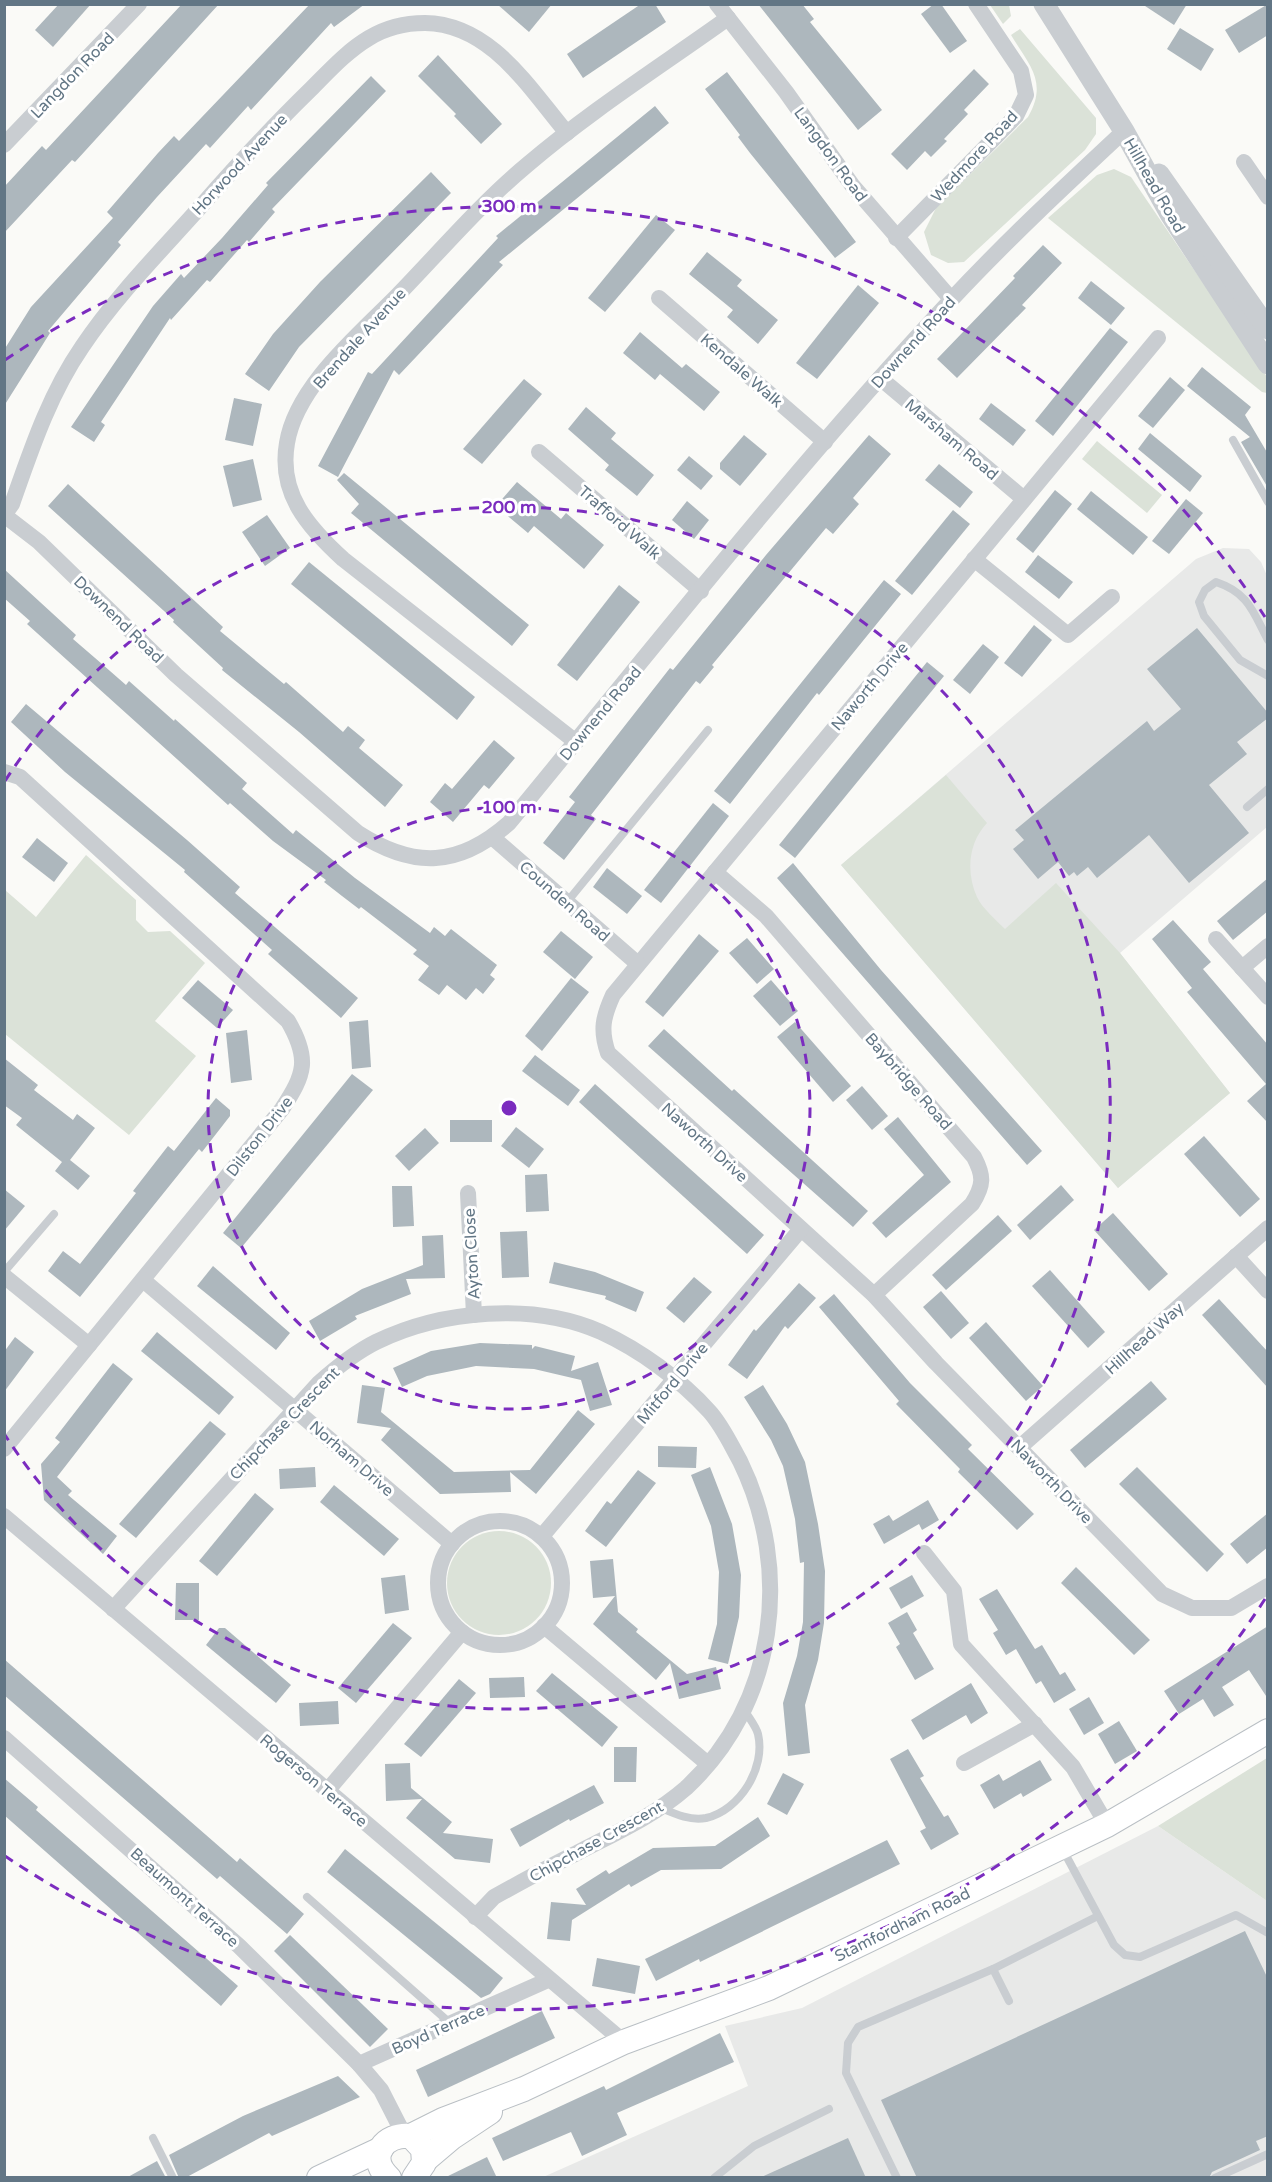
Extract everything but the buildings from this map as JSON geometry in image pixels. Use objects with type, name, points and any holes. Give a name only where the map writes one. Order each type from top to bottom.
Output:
[{"type":"main road","name":"Stamfordham Road","points":[[319,2178],[397,2139],[524,2088],[624,2042],[769,1988],[1107,1825],[1268,1731]]},
{"type":"main road","name":"Stamfordham Road","points":[[421,2171],[451,2138],[524,2088]]},
{"type":"main road","points":[[388,2177],[379,2164],[397,2139],[423,2149],[421,2171]]},
{"type":"street","name":"Langdon Road","points":[[4,145],[139,4]]},
{"type":"street","name":"Langdon Road","points":[[717,4],[786,92],[852,186],[951,299]]},
{"type":"street","name":"Wedmore Road","points":[[896,238],[1016,116],[1026,95],[1021,71],[976,4]]},
{"type":"street","name":"Hillhead Road","points":[[1044,4],[1124,131],[1170,214],[1268,364]]},
{"type":"street","name":"Brendale Avenue","points":[[576,742],[343,559],[317,536],[300,514],[291,493],[285,468],[286,444],[298,408],[349,343],[525,166],[567,133],[728,18]]},
{"type":"street","name":"Horwood Avenue","points":[[4,515],[12,504],[53,396],[81,348],[112,306],[259,140],[344,57],[369,38],[397,24],[427,23],[454,28],[477,38],[498,51],[567,133]]},
{"type":"street","name":"Downend Road","points":[[4,515],[39,542],[176,675],[358,833],[393,852],[424,857],[454,857],[492,837],[509,823],[880,378],[951,299],[1034,215],[1124,131]]},
{"type":"street","points":[[1124,131],[1177,196],[1268,329]]},
{"type":"street","points":[[1244,162],[1268,197]]},
{"type":"street","name":"Kendale Walk","points":[[659,298],[825,442]]},
{"type":"street","name":"Naworth Drive","points":[[1158,338],[613,995],[603,1017],[602,1035],[608,1053],[874,1295],[936,1363],[1162,1594],[1192,1608],[1231,1608],[1268,1586]]},
{"type":"street","name":"Marsham Road","points":[[880,378],[1024,499]]},
{"type":"street","name":"Trafford Walk","points":[[539,452],[701,591]]},
{"type":"street","points":[[974,559],[1068,635],[1112,597]]},
{"type":"street","name":"Dilston Drive","points":[[4,772],[20,777],[288,1021],[300,1042],[304,1061],[299,1084],[288,1101],[4,1449]]},
{"type":"street","name":"Counden Road","points":[[492,837],[638,964]]},
{"type":"street","name":"Baybridge Road","points":[[715,872],[766,916],[974,1157],[983,1173],[982,1189],[972,1204],[874,1295]]},
{"type":"street","points":[[1216,939],[1268,998]]},
{"type":"street","points":[[1242,968],[1268,946]]},
{"type":"street","name":"Ayton Close","points":[[468,1193],[474,1315]]},
{"type":"street","name":"Hillhead Way","points":[[1020,1447],[1268,1228]]},
{"type":"street","name":"Mitford Drive","points":[[542,1536],[801,1229]]},
{"type":"street","points":[[1236,1256],[1268,1291]]},
{"type":"street","points":[[4,1274],[89,1346]]},
{"type":"street","name":"Norham Drive","points":[[143,1280],[452,1544]]},
{"type":"street","name":"Chipchase Crescent","points":[[113,1609],[294,1408],[344,1360],[376,1342],[404,1331],[474,1315],[507,1314],[555,1319],[600,1332],[636,1352],[675,1379],[711,1412],[733,1447],[762,1514],[772,1593],[768,1633],[744,1709],[708,1764],[687,1787],[661,1808],[494,1897],[475,1917]]},
{"type":"street","name":"Rogerson Terrace","points":[[4,1516],[624,2042]]},
{"type":"street","points":[[494,1520],[519,1523],[542,1536],[556,1555],[563,1580],[558,1605],[544,1626],[521,1640],[495,1645],[478,1641],[462,1632],[446,1613],[439,1590],[440,1565],[452,1544],[471,1528],[494,1520]]},
{"type":"street","points":[[924,1553],[954,1591],[961,1644],[1073,1767],[1107,1825]]},
{"type":"street","points":[[544,1626],[708,1764]]},
{"type":"street","points":[[327,1791],[462,1632]]},
{"type":"street","points":[[964,1763],[1035,1724]]},
{"type":"street","name":"Beaumont Terrace","points":[[4,1738],[239,1946],[359,2064]]},
{"type":"street","name":"Boyd Terrace","points":[[359,2064],[549,1980]]},
{"type":"street","points":[[359,2064],[381,2090],[397,2139]]},
{"type":"lane","points":[[1233,440],[1268,502]]},
{"type":"lane","points":[[1268,640],[1248,601],[1233,588],[1216,582],[1205,590],[1199,602],[1204,616],[1240,660],[1268,676]]},
{"type":"lane","points":[[567,902],[708,730]]},
{"type":"lane","points":[[1247,807],[1268,789]]},
{"type":"lane","points":[[4,1274],[54,1214]]},
{"type":"lane","points":[[661,1808],[685,1818],[706,1818],[725,1809],[743,1792],[755,1775],[759,1758],[758,1733],[744,1709]]},
{"type":"lane","points":[[1061,1847],[1114,1945],[1125,1955],[1140,1957],[1236,1915],[1268,1933]]},
{"type":"lane","points":[[307,1897],[450,2024]]},
{"type":"lane","points":[[897,2178],[846,2073],[848,2043],[858,2027],[993,1969],[1098,1916]]},
{"type":"lane","points":[[993,1969],[1009,2001]]},
{"type":"lane","points":[[714,2178],[754,2146],[829,2109]]},
{"type":"lane","points":[[153,2138],[173,2178]]},
{"type":"lane","points":[[1215,2178],[1268,2154]]},
{"type":"shaded area","points":[[990,5],[1009,5],[1011,16],[1003,24]]},
{"type":"shaded area","points":[[1020,29],[1096,118],[1096,134],[1085,150],[964,262],[948,263],[931,255],[924,232],[936,208],[1028,117],[1034,105],[1036,84],[1034,74],[1011,35]]},
{"type":"shaded area","points":[[1114,169],[1131,177],[1267,377],[1267,393],[1262,392],[1048,218],[1097,175]]},
{"type":"shaded area","points":[[1097,441],[1162,495],[1147,513],[1082,459]]},
{"type":"shaded area","points":[[1223,548],[1249,549],[1261,562],[1268,578],[1267,827],[1120,953],[1230,1093],[1118,1188],[841,865],[1196,559]]},
{"type":"shaded area","points":[[946,775],[987,823],[976,840],[970,868],[973,888],[986,910],[1005,929],[1056,883],[1120,953],[1230,1093],[1118,1188],[841,865]]},
{"type":"shaded area","points":[[86,855],[136,900],[136,920],[148,932],[170,931],[205,963],[155,1021],[196,1056],[129,1135],[5,1034],[5,890],[36,917]]},
{"type":"shaded area","points":[[499,1531],[519,1535],[536,1546],[547,1563],[551,1583],[547,1603],[536,1620],[519,1631],[499,1635],[479,1631],[462,1620],[451,1603],[447,1583],[451,1563],[462,1546],[479,1535]]},
{"type":"shaded area","points":[[1267,1758],[1267,1901],[1158,1826]]},
{"type":"shaded area","points":[[1158,1826],[1267,1901],[1267,2177],[541,2178],[748,2086],[725,2026],[802,2008]]}]
